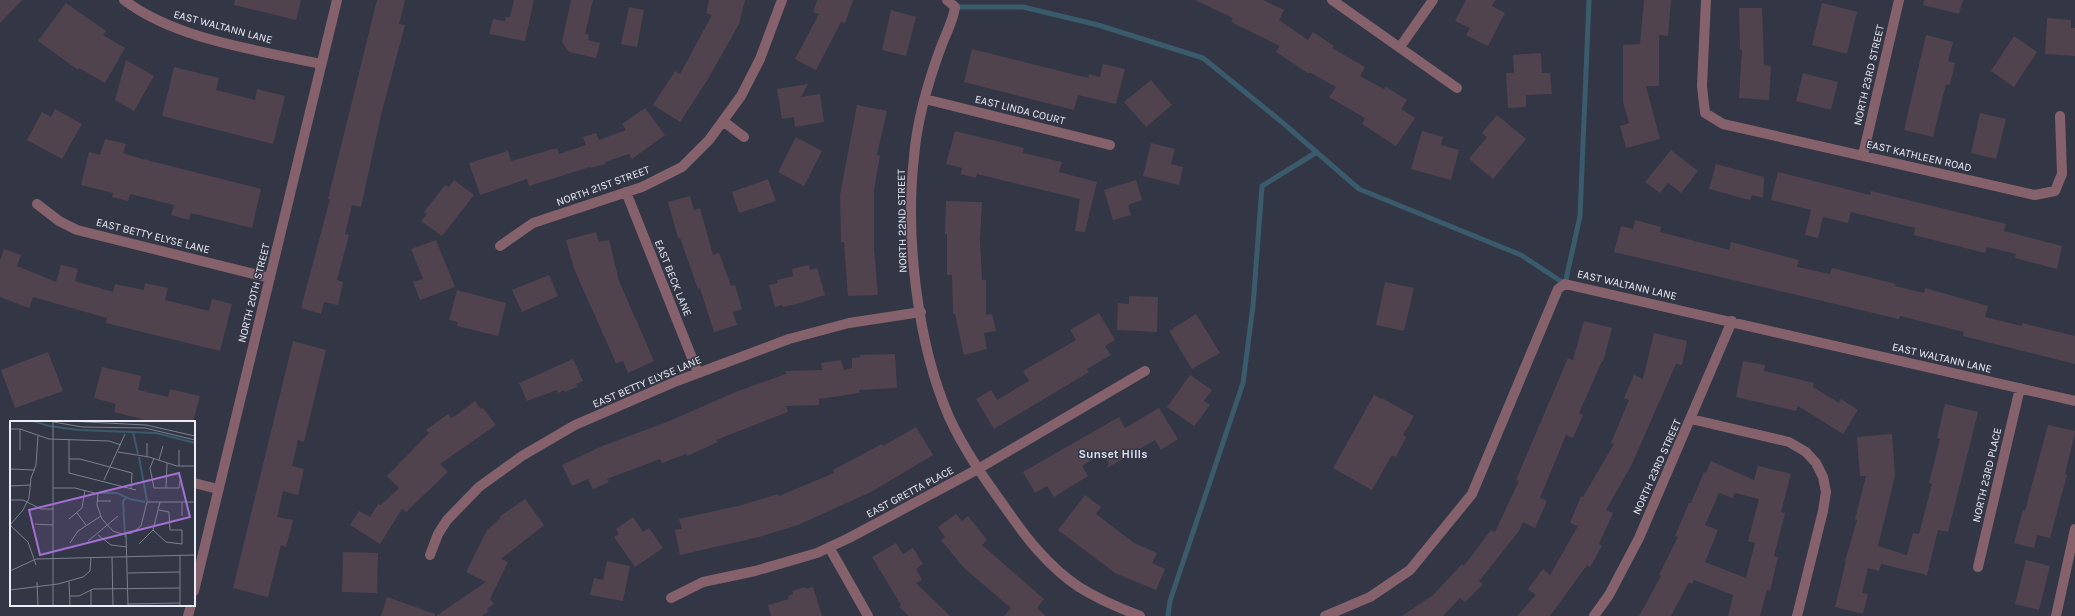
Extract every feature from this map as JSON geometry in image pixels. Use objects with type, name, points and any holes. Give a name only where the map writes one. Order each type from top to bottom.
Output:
[{"type":"street","name":"EAST WALTANN LANE","points":[[124,0],[161,22],[186,32],[321,64]]},
{"type":"street","name":"NORTH 20TH STREET","points":[[195,587],[337,0]]},
{"type":"street","name":"NORTH 21ST STREET","points":[[500,246],[533,223],[658,180],[682,167],[709,140],[741,96],[760,59],[782,0]]},
{"type":"street","name":"NORTH 22ND STREET","points":[[946,0],[955,7],[954,18],[941,46],[925,99],[914,157],[912,209],[914,270],[928,355],[949,417],[978,469],[1030,543],[1052,564],[1079,586],[1140,616]]},
{"type":"street","points":[[1332,0],[1457,88]]},
{"type":"street","points":[[1400,47],[1433,0]]},
{"type":"street","name":"EAST KATHLEEN ROAD","points":[[1706,0],[1702,86],[1705,113],[1723,124],[2035,195],[2055,191],[2062,174],[2060,116]]},
{"type":"street","name":"NORTH 23RD STREET","points":[[1863,155],[1899,0]]},
{"type":"street","name":"EAST LINDA COURT","points":[[925,99],[1110,145]]},
{"type":"street","points":[[723,121],[744,137]]},
{"type":"street","name":"EAST BECK LANE","points":[[626,192],[698,373]]},
{"type":"street","name":"EAST BETTY ELYSE LANE","points":[[37,204],[59,221],[77,230],[270,278]]},
{"type":"street","name":"EAST WALTANN LANE","points":[[1325,616],[1370,597],[1410,570],[1472,494],[1558,289],[1565,284],[1732,321],[2075,401]]},
{"type":"street","name":"EAST BETTY ELYSE LANE","points":[[430,555],[438,534],[447,520],[479,487],[522,456],[575,425],[698,373],[789,338],[850,323],[921,312]]},
{"type":"street","name":"NORTH 23RD STREET","points":[[1594,616],[1609,594],[1640,538],[1732,321]]},
{"type":"street","name":"EAST GRETTA PLACE","points":[[671,598],[703,582],[755,571],[817,553],[910,507],[1145,371]]},
{"type":"street","name":"NORTH 23RD PLACE","points":[[1978,567],[2020,388]]},
{"type":"street","points":[[1691,419],[1789,442],[1806,452],[1816,463],[1824,477],[1826,492],[1823,511],[1797,616]]},
{"type":"street","points":[[195,483],[218,489]]},
{"type":"street","points":[[2056,616],[2075,529]]},
{"type":"street","points":[[829,547],[868,616]]},
{"type":"street","points":[[188,616],[191,606]]},
{"type":"building","points":[[0,0],[22,0],[0,23]]},
{"type":"building","points":[[235,0],[301,0],[296,20],[234,5]]},
{"type":"building","points":[[377,0],[405,0],[399,24],[405,25],[381,115],[361,207],[352,205],[345,234],[349,235],[337,280],[343,282],[338,305],[324,302],[321,314],[301,308],[330,199],[328,199]]},
{"type":"building","points":[[514,0],[534,0],[525,41],[489,34],[493,19],[505,21],[506,17],[510,17]]},
{"type":"building","points":[[571,0],[593,0],[585,34],[589,35],[588,40],[600,43],[596,58],[569,52],[562,42]]},
{"type":"building","points":[[709,0],[745,0],[739,24],[708,79],[680,122],[653,105],[675,71],[680,74],[712,15],[706,13]]},
{"type":"building","points":[[817,0],[853,0],[845,23],[841,22],[816,70],[795,59],[819,14],[813,12]]},
{"type":"building","points":[[1195,0],[1263,0],[1284,10],[1279,20],[1308,40],[1313,32],[1334,46],[1332,48],[1365,67],[1360,76],[1384,89],[1386,87],[1407,100],[1401,109],[1415,118],[1396,146],[1362,124],[1365,118],[1329,97],[1336,87],[1309,72],[1309,74],[1276,52],[1280,46],[1231,22],[1233,18]]},
{"type":"building","points":[[1466,0],[1495,0],[1492,6],[1505,13],[1488,46],[1466,35],[1470,28],[1455,21]]},
{"type":"building","points":[[1644,0],[1671,0],[1668,36],[1659,35],[1659,86],[1646,86],[1660,139],[1626,148],[1620,126],[1629,123],[1623,102],[1623,45],[1640,44]]},
{"type":"building","points":[[1924,0],[1963,0],[1959,14],[1923,5]]},
{"type":"building","points":[[66,3],[106,31],[103,35],[125,48],[105,83],[79,68],[78,70],[38,41]]},
{"type":"building","points":[[1822,3],[1857,12],[1847,54],[1812,45]]},
{"type":"building","points":[[629,7],[644,10],[637,47],[621,44]]},
{"type":"building","points":[[1739,8],[1762,8],[1764,65],[1771,66],[1769,100],[1739,98],[1742,50],[1740,50]]},
{"type":"building","points":[[891,10],[916,17],[906,56],[882,50]]},
{"type":"building","points":[[2047,18],[2071,20],[2071,28],[2075,28],[2075,56],[2045,54]]},
{"type":"building","points":[[1926,35],[1953,42],[1948,61],[1955,63],[1950,85],[1946,84],[1933,137],[1904,130]]},
{"type":"building","points":[[2014,36],[2037,52],[2014,87],[1991,71]]},
{"type":"building","points":[[972,49],[1088,78],[1089,74],[1100,77],[1103,64],[1125,69],[1116,104],[1078,95],[1074,110],[964,82]]},
{"type":"building","points":[[1541,53],[1542,73],[1550,73],[1552,94],[1526,95],[1526,107],[1508,108],[1506,73],[1514,73],[1513,55]]},
{"type":"building","points":[[126,60],[154,76],[134,111],[115,100]]},
{"type":"building","points":[[174,67],[219,78],[216,90],[255,100],[257,89],[285,96],[273,144],[162,116]]},
{"type":"building","points":[[1803,73],[1838,82],[1831,110],[1796,101]]},
{"type":"building","points":[[1151,80],[1172,105],[1146,127],[1124,102]]},
{"type":"building","points":[[808,84],[801,97],[820,94],[824,122],[795,127],[794,117],[782,119],[777,89]]},
{"type":"building","points":[[857,105],[887,111],[877,155],[880,156],[874,190],[874,249],[878,295],[848,296],[844,242],[841,242],[840,195]]},
{"type":"building","points":[[645,108],[665,135],[632,159],[629,154],[605,162],[606,164],[590,167],[529,186],[527,179],[480,195],[469,163],[508,151],[511,161],[557,148],[559,154],[586,145],[583,137],[596,133],[599,140],[626,130],[622,124]]},
{"type":"building","points":[[55,109],[82,124],[62,159],[27,140],[42,112],[51,117]]},
{"type":"building","points":[[1980,113],[2006,119],[1996,159],[1971,153]]},
{"type":"building","points":[[1497,115],[1526,139],[1493,179],[1469,159],[1487,137],[1482,133]]},
{"type":"building","points":[[955,131],[1024,148],[1023,153],[1062,162],[1059,172],[1097,182],[1085,232],[1075,231],[1080,199],[977,174],[976,178],[961,174],[962,168],[946,164]]},
{"type":"building","points":[[1422,131],[1443,137],[1441,145],[1459,150],[1451,180],[1411,169]]},
{"type":"building","points":[[796,137],[822,151],[804,186],[778,172]]},
{"type":"building","points":[[105,139],[126,144],[123,153],[261,189],[252,228],[191,213],[189,220],[171,215],[174,205],[130,194],[128,201],[112,197],[113,193],[81,185],[89,152],[100,155]]},
{"type":"building","points":[[1151,143],[1175,149],[1171,164],[1183,167],[1179,185],[1143,176]]},
{"type":"building","points":[[1671,150],[1698,171],[1681,193],[1668,183],[1660,193],[1645,182]]},
{"type":"building","points":[[1716,164],[1764,177],[1763,198],[1752,195],[1750,200],[1709,189]]},
{"type":"building","points":[[1778,172],[1870,195],[1871,191],[2006,224],[2004,231],[2062,246],[2057,269],[2015,258],[2016,254],[1987,247],[1985,253],[1914,235],[1915,228],[1851,212],[1848,223],[1823,217],[1818,238],[1805,235],[1811,210],[1771,200]]},
{"type":"building","points":[[768,179],[776,201],[739,213],[732,192]]},
{"type":"building","points":[[454,180],[474,195],[442,236],[421,221],[427,214],[424,212],[445,185],[449,187]]},
{"type":"building","points":[[1136,180],[1142,200],[1128,205],[1131,215],[1113,220],[1104,190]]},
{"type":"building","points":[[690,196],[694,210],[700,208],[713,255],[719,253],[731,286],[735,285],[742,309],[733,312],[737,325],[714,332],[700,288],[698,289],[680,238],[678,238],[668,202]]},
{"type":"building","points":[[946,201],[982,202],[980,240],[982,280],[986,280],[986,315],[992,314],[996,331],[984,333],[987,349],[964,355],[955,314],[953,314],[952,275],[947,275],[947,234],[945,234]]},
{"type":"building","points":[[1635,220],[1661,227],[1660,232],[1729,250],[1731,242],[1799,260],[1797,267],[1830,274],[1832,268],[1896,284],[1895,286],[1924,293],[1925,288],[1988,306],[1985,317],[2022,326],[2022,323],[2075,336],[2075,364],[1963,336],[1964,332],[1900,316],[1899,319],[1614,252],[1621,226],[1633,229]]},
{"type":"building","points":[[596,232],[599,242],[609,240],[619,281],[654,361],[628,373],[623,361],[616,363],[574,269],[566,240]]},
{"type":"building","points":[[436,240],[455,287],[420,300],[413,282],[423,279],[411,249]]},
{"type":"building","points":[[4,249],[21,255],[17,266],[56,282],[61,265],[78,269],[75,281],[113,292],[115,284],[144,290],[145,283],[168,288],[165,300],[209,311],[212,299],[232,304],[220,351],[106,323],[107,318],[33,297],[29,308],[0,297],[0,260]]},
{"type":"building","points":[[809,265],[810,270],[817,268],[825,295],[800,303],[783,307],[782,305],[775,307],[769,285],[778,283],[777,280],[793,276],[792,269]]},
{"type":"building","points":[[549,275],[558,296],[522,312],[512,290]]},
{"type":"building","points":[[1385,282],[1414,288],[1404,331],[1376,325]]},
{"type":"building","points":[[457,290],[506,303],[498,336],[457,326],[458,322],[449,320]]},
{"type":"building","points":[[1129,296],[1158,297],[1157,332],[1117,330],[1118,303],[1129,304]]},
{"type":"building","points":[[1099,313],[1115,340],[1105,346],[1111,355],[1087,369],[1089,372],[994,429],[976,399],[991,390],[997,400],[1029,381],[1023,371],[1076,340],[1070,330]]},
{"type":"building","points":[[1196,314],[1220,353],[1192,369],[1169,331]]},
{"type":"building","points":[[1584,321],[1612,328],[1603,362],[1602,361],[1579,413],[1583,415],[1573,438],[1566,435],[1540,498],[1547,501],[1535,528],[1523,522],[1519,531],[1479,581],[1483,584],[1465,602],[1460,598],[1443,616],[1402,616],[1433,595],[1462,564],[1464,566],[1491,530],[1495,532],[1519,481],[1516,480],[1568,358],[1573,360]]},
{"type":"building","points":[[1654,333],[1687,341],[1682,365],[1676,364],[1631,466],[1606,510],[1613,513],[1599,544],[1602,546],[1590,567],[1587,565],[1550,616],[1517,616],[1536,595],[1528,589],[1543,569],[1550,575],[1578,526],[1570,523],[1581,496],[1583,497],[1614,444],[1611,443],[1629,400],[1624,398],[1634,375],[1643,379]]},
{"type":"building","points":[[293,341],[326,350],[304,442],[298,440],[292,466],[304,469],[298,495],[283,491],[277,517],[293,520],[286,547],[281,545],[268,597],[233,588]]},
{"type":"building","points":[[48,352],[63,391],[15,408],[1,370]]},
{"type":"building","points":[[895,354],[897,388],[859,390],[860,393],[819,399],[819,405],[786,406],[788,412],[716,440],[718,442],[687,456],[686,454],[662,463],[660,459],[607,479],[609,482],[593,489],[588,479],[572,486],[562,465],[602,446],[667,422],[738,391],[786,374],[786,371],[822,370],[821,363],[841,360],[844,370],[852,368],[852,358],[860,357],[860,355]]},
{"type":"building","points":[[573,359],[583,381],[576,384],[577,387],[565,392],[564,390],[558,393],[557,390],[527,401],[519,383]]},
{"type":"building","points":[[1743,361],[1765,365],[1764,371],[1814,383],[1813,387],[1839,403],[1841,399],[1858,410],[1843,434],[1798,406],[1796,411],[1736,397]]},
{"type":"building","points":[[102,367],[141,376],[138,390],[168,397],[170,389],[200,396],[193,421],[149,421],[114,412],[116,404],[94,398]]},
{"type":"building","points":[[1190,375],[1212,390],[1204,401],[1210,405],[1194,426],[1167,407]]},
{"type":"building","points":[[1374,395],[1414,416],[1403,435],[1406,437],[1396,457],[1392,455],[1372,490],[1333,468]]},
{"type":"building","points":[[475,401],[481,409],[483,408],[496,425],[440,464],[448,472],[406,512],[402,509],[380,544],[350,525],[359,511],[370,517],[378,504],[381,505],[399,488],[387,476],[429,433],[426,430],[448,414],[451,418],[455,416]]},
{"type":"building","points":[[1945,404],[1978,412],[1948,532],[1938,530],[1927,575],[1881,564],[1879,571],[1868,568],[1862,593],[1868,594],[1863,614],[1835,607],[1845,561],[1857,520],[1855,519],[1866,476],[1860,476],[1857,437],[1892,434],[1895,476],[1878,546],[1907,555],[1913,533],[1919,534],[1932,484],[1929,483],[1940,439],[1937,438]]},
{"type":"building","points":[[1159,408],[1178,439],[1161,450],[1155,440],[1107,468],[1109,463],[1103,452],[1082,466],[1088,476],[1054,497],[1047,486],[1035,493],[1023,472],[1119,417],[1125,428]]},
{"type":"building","points":[[2048,425],[2075,431],[2075,433],[2065,474],[2067,475],[2050,538],[2037,535],[2034,548],[2014,543],[2023,510],[2025,511]]},
{"type":"building","points":[[916,427],[933,455],[871,492],[798,525],[759,537],[680,555],[675,530],[682,529],[679,519],[742,505],[778,494],[779,496],[834,473],[833,470],[882,444],[883,446]]},
{"type":"building","points":[[1711,461],[1754,480],[1758,466],[1791,474],[1781,512],[1785,513],[1774,556],[1778,557],[1770,591],[1767,590],[1760,616],[1728,616],[1733,595],[1694,580],[1692,584],[1689,582],[1671,616],[1639,616],[1661,576],[1659,575],[1678,537],[1675,536],[1689,503],[1691,503],[1704,472],[1706,473]],"holes":[[[1719,493],[1733,498],[1735,493],[1759,499],[1748,541],[1755,543],[1746,578],[1705,562],[1718,530],[1705,525]]]},
{"type":"building","points":[[1085,495],[1101,507],[1096,514],[1134,543],[1157,553],[1152,563],[1165,569],[1156,590],[1115,573],[1058,530]]},
{"type":"building","points":[[525,499],[544,525],[501,559],[508,562],[490,599],[494,604],[487,609],[489,611],[482,616],[436,616],[486,582],[466,572],[487,530],[501,518],[499,517]]},
{"type":"building","points":[[956,514],[962,521],[968,516],[987,540],[982,545],[1044,599],[1037,608],[1046,616],[1004,616],[1011,608],[964,568],[941,540],[945,537],[938,527]]},
{"type":"building","points":[[633,517],[643,532],[649,528],[663,548],[635,567],[614,537],[619,534],[616,529]]},
{"type":"building","points":[[896,543],[903,554],[913,548],[923,564],[916,569],[922,580],[916,583],[950,616],[909,616],[899,607],[901,605],[872,557]]},
{"type":"building","points":[[343,552],[378,553],[377,593],[342,592]]},
{"type":"building","points":[[2026,560],[2050,566],[2039,610],[2015,604]]},
{"type":"building","points":[[607,561],[630,566],[623,601],[590,595],[594,578],[603,580]]},
{"type":"building","points":[[805,587],[806,589],[813,587],[822,616],[771,616],[768,605],[789,599],[788,596],[793,594],[792,591]]},
{"type":"building","points":[[387,597],[435,614],[435,616],[381,616]]},
{"type":"waterway","points":[[955,7],[1023,7],[1098,25],[1203,58],[1283,123],[1359,189],[1521,255],[1565,284],[1580,216],[1589,0]]},
{"type":"waterway","points":[[1168,616],[1170,601],[1243,383],[1253,306],[1262,186],[1317,152]]},
{"type":"district","name":"Sunset Hills","points":[[1113,454]]}]
